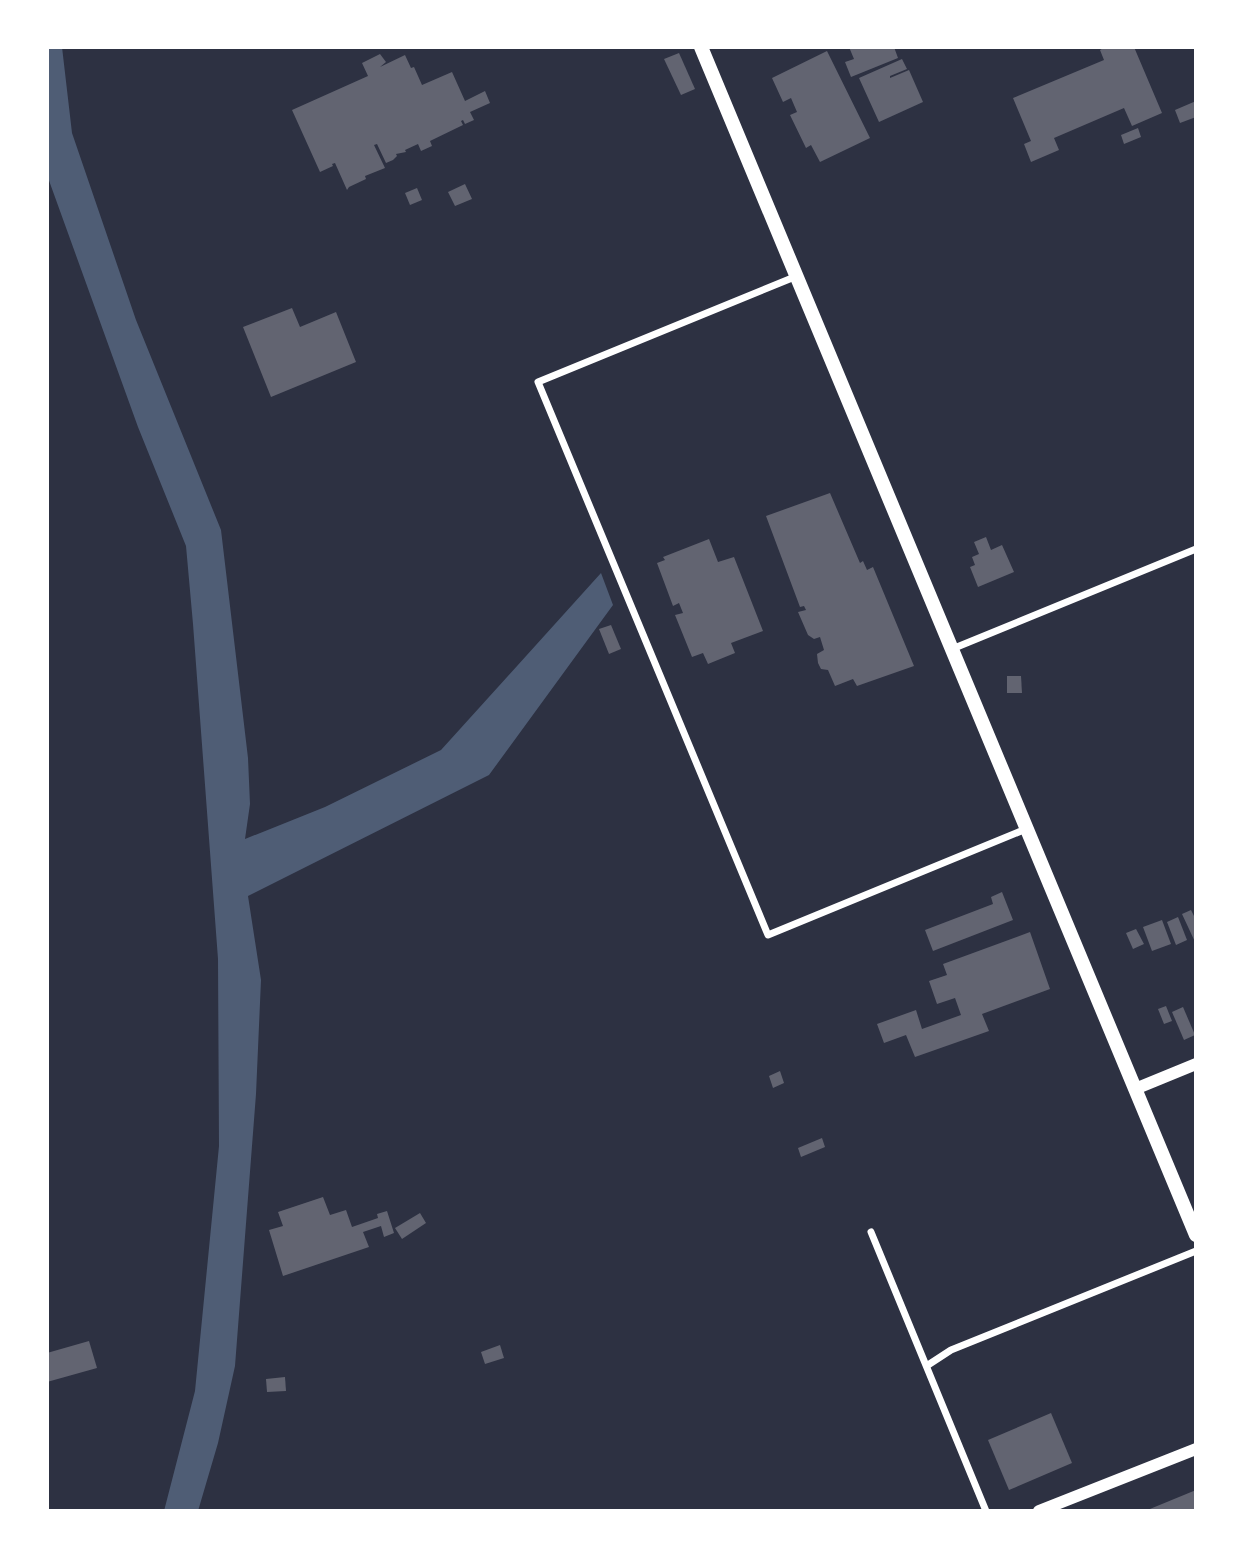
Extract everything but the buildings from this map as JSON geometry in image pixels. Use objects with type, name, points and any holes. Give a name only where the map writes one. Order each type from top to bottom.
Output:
[{"type":"main road","points":[[701,47],[1196,1235]]},
{"type":"street","points":[[797,276],[538,382],[768,935],[1027,828]]},
{"type":"street","points":[[952,649],[1196,549]]},
{"type":"street","points":[[1135,1088],[1196,1064]]},
{"type":"street","points":[[871,1232],[986,1511]]},
{"type":"street","points":[[928,1365],[951,1350],[1196,1251]]},
{"type":"street","points":[[1039,1511],[1196,1449]]},
{"type":"water","points":[[47,47],[62,47],[72,133],[136,320],[221,530],[248,758],[250,804],[245,839],[325,807],[441,750],[601,573],[613,605],[489,775],[248,896],[261,980],[256,1094],[235,1366],[218,1443],[198,1511],[164,1511],[195,1391],[219,1146],[218,959],[186,546],[138,427],[47,175]]}]
